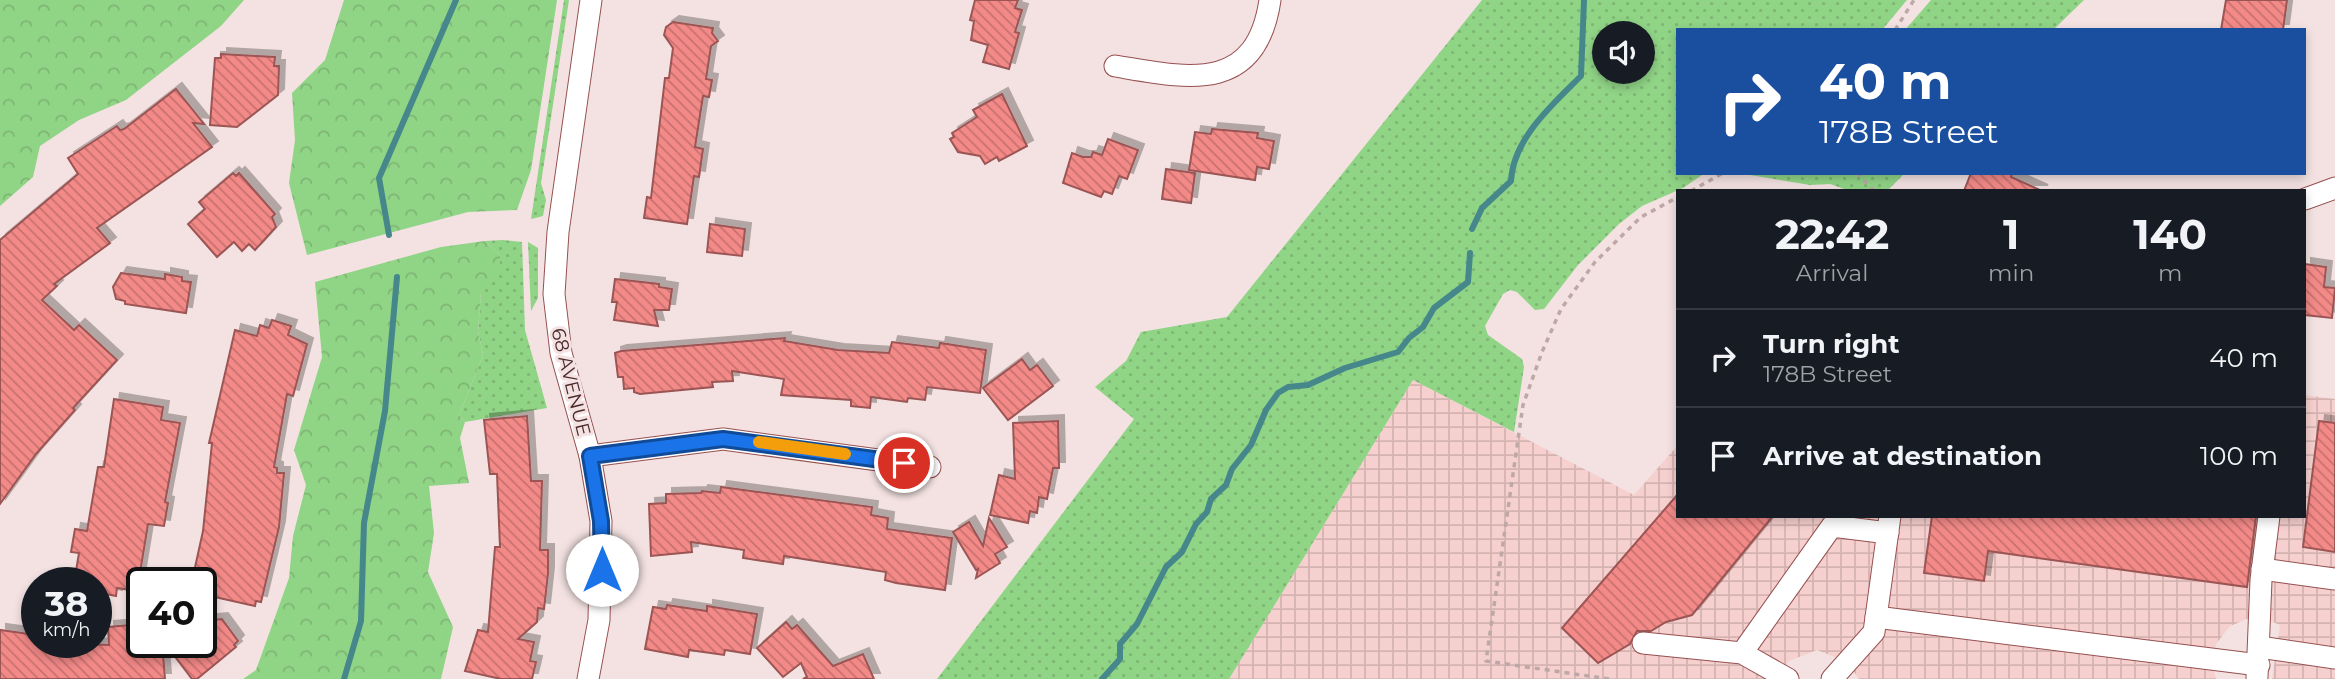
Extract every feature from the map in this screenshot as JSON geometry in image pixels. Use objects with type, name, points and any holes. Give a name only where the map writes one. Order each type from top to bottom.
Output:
[{"type":"street","name":"68 AVENUE","points":[[588,679],[599,620],[601,521],[590,456],[561,353],[554,294],[558,232],[591,0]]},
{"type":"street","points":[[1115,66],[1176,76],[1216,74],[1246,58],[1258,43],[1270,0]]},
{"type":"street","points":[[2306,199],[2335,188]]},
{"type":"street","points":[[590,456],[723,439],[930,467]]},
{"type":"street","points":[[2258,664],[2262,569],[2269,518]]},
{"type":"street","points":[[1742,653],[1833,521],[1889,525],[1874,632],[1832,679]]},
{"type":"street","points":[[2262,569],[2335,579]]},
{"type":"street","points":[[1876,617],[2258,664],[2335,658]]},
{"type":"street","points":[[1643,643],[1742,653],[1787,679]]},
{"type":"path","points":[[1896,28],[1914,0]]},
{"type":"path","points":[[1695,189],[1719,175]]},
{"type":"path","points":[[1859,175],[1872,189]]},
{"type":"path","points":[[1609,679],[1486,661],[1523,405],[1561,309],[1595,262],[1641,217],[1676,198]]},
{"type":"shaded area","points":[[1413,380],[1634,495],[1676,447],[1676,518],[2306,518],[2306,395],[2335,399],[2335,679],[2272,679],[2280,625],[2252,617],[2230,626],[2216,644],[2213,666],[2216,679],[1859,679],[1847,662],[1817,650],[1789,661],[1776,679],[1229,679]]},
{"type":"green space","points":[[0,0],[244,0],[221,26],[126,100],[79,120],[40,146],[33,177],[0,206]]},
{"type":"green space","points":[[344,0],[557,0],[531,170],[517,210],[468,212],[307,255],[289,183],[295,140],[292,93],[325,60]]},
{"type":"green space","points":[[564,0],[569,0],[541,183],[546,200],[543,216],[531,219]]},
{"type":"green space","points":[[1482,0],[1907,0],[1884,28],[1676,28],[1676,175],[1702,175],[1683,188],[1642,206],[1619,224],[1578,265],[1544,309],[1535,310],[1517,292],[1510,290],[1503,294],[1485,326],[1488,335],[1522,359],[1524,367],[1514,432],[1413,380],[1229,679],[937,679],[1134,419],[1095,387],[1126,361],[1141,332],[1227,317]]},
{"type":"green space","points":[[1931,0],[2084,0],[2055,28],[1907,28]]},
{"type":"green space","points":[[1750,175],[1903,175],[1889,189],[1844,189],[1830,184],[1810,185]]},
{"type":"green space","points":[[485,241],[522,242],[525,330],[547,408],[465,422],[459,415],[483,355],[478,331],[481,292],[500,255]]},
{"type":"green space","points":[[485,241],[500,255],[500,274],[481,292],[478,331],[483,355],[459,415],[465,422],[460,438],[469,483],[429,486],[434,533],[428,572],[453,627],[441,679],[243,679],[256,670],[289,578],[293,536],[306,485],[294,450],[322,357],[315,282],[441,247]]},
{"type":"green space","points":[[528,242],[538,248],[538,298],[531,311]]},
{"type":"building","points":[[975,0],[1018,0],[1015,8],[1022,10],[1015,32],[1019,33],[1009,69],[983,62],[988,45],[971,40],[974,21],[970,20]]},
{"type":"building","points":[[2226,0],[2287,0],[2283,28],[2221,28]]},
{"type":"building","points":[[673,22],[713,28],[712,33],[718,41],[711,46],[706,79],[712,80],[709,97],[703,96],[695,147],[703,149],[699,177],[694,176],[687,224],[644,218],[647,197],[651,198],[665,78],[669,78],[673,48],[664,35],[666,27]]},
{"type":"building","points":[[221,54],[275,57],[274,66],[279,66],[278,95],[237,127],[210,125],[215,58],[221,58]]},
{"type":"building","points":[[176,89],[204,124],[193,123],[212,147],[97,228],[110,243],[54,284],[57,286],[42,300],[74,330],[79,325],[117,360],[73,408],[75,410],[36,454],[0,504],[0,240],[78,174],[68,158],[117,126],[120,130],[124,129]]},
{"type":"building","points":[[1002,94],[1027,146],[999,161],[997,157],[985,164],[980,156],[958,152],[950,139],[954,137],[952,133],[977,117],[973,110]]},
{"type":"building","points":[[1212,129],[1258,133],[1257,138],[1274,141],[1269,169],[1257,167],[1255,180],[1189,170],[1195,132],[1211,134]]},
{"type":"building","points":[[1108,139],[1138,150],[1127,179],[1119,176],[1112,194],[1104,191],[1101,197],[1063,183],[1072,153],[1083,157],[1091,157],[1093,152],[1102,155]]},
{"type":"building","points":[[1166,169],[1195,173],[1191,203],[1162,199]]},
{"type":"building","points":[[233,173],[236,176],[239,173],[275,214],[272,217],[276,227],[255,250],[249,244],[242,251],[234,242],[217,257],[188,224],[205,209],[199,202]]},
{"type":"building","points":[[1970,175],[2012,175],[2038,189],[1965,189]]},
{"type":"building","points":[[710,224],[745,229],[742,256],[707,252]]},
{"type":"building","points":[[2306,264],[2326,267],[2324,287],[2335,288],[2332,318],[2306,315]]},
{"type":"building","points":[[121,273],[165,279],[165,274],[182,277],[182,281],[191,282],[186,313],[125,304],[125,301],[116,299],[113,287]]},
{"type":"building","points":[[615,279],[659,284],[659,287],[672,289],[669,310],[654,310],[658,326],[614,320],[617,302],[612,302]]},
{"type":"building","points":[[272,320],[291,326],[288,335],[307,344],[293,396],[287,394],[274,467],[277,468],[277,473],[284,473],[279,527],[261,602],[256,601],[255,606],[217,598],[217,567],[195,567],[203,531],[212,443],[209,443],[235,330],[257,336],[260,325],[269,328]]},
{"type":"building","points":[[785,338],[784,341],[838,350],[889,353],[892,342],[939,348],[940,343],[986,350],[980,393],[927,387],[925,400],[908,398],[907,402],[871,397],[870,408],[851,406],[851,400],[781,395],[784,379],[732,371],[733,381],[712,382],[713,387],[640,394],[634,392],[634,388],[624,389],[623,377],[618,377],[615,353],[621,351]]},
{"type":"building","points":[[1022,359],[1030,370],[1037,365],[1053,386],[1008,420],[983,388]]},
{"type":"building","points":[[114,399],[163,407],[161,420],[180,423],[165,502],[168,503],[164,526],[148,524],[141,567],[126,567],[126,589],[117,588],[116,596],[112,595],[112,567],[77,567],[79,553],[71,552],[75,529],[87,531],[98,467],[104,467]]},
{"type":"building","points":[[527,416],[531,481],[542,481],[540,550],[548,550],[548,573],[544,609],[538,608],[537,622],[518,639],[534,642],[530,661],[536,662],[532,679],[501,679],[465,671],[478,630],[488,632],[495,547],[500,547],[497,474],[490,474],[484,420]]},
{"type":"building","points":[[1058,421],[1059,468],[1053,468],[1047,499],[1039,497],[1037,513],[1030,511],[1028,523],[990,515],[999,475],[1015,479],[1013,423]]},
{"type":"building","points":[[2319,421],[2335,423],[2335,552],[2303,547]]},
{"type":"building","points":[[721,487],[872,507],[871,515],[888,518],[887,529],[952,538],[945,590],[885,580],[886,572],[784,556],[783,564],[743,558],[744,550],[691,542],[692,552],[651,556],[649,504],[666,503],[666,494],[702,491],[720,493]]},
{"type":"building","points":[[1676,496],[1676,518],[1771,518],[1692,615],[1666,622],[1651,631],[1637,631],[1630,644],[1598,663],[1562,628]]},
{"type":"building","points":[[989,518],[1007,547],[995,554],[1000,563],[976,578],[978,569],[976,570],[953,532],[969,522],[983,546]]},
{"type":"building","points":[[1932,518],[2256,518],[2247,587],[1988,551],[1984,581],[1924,573]]},
{"type":"building","points":[[667,605],[707,611],[707,606],[757,614],[750,654],[725,650],[724,655],[689,650],[688,657],[645,649],[653,607],[666,609]]},
{"type":"building","points":[[217,619],[222,619],[238,641],[234,645],[236,647],[197,679],[192,679],[176,658],[217,658]]},
{"type":"building","points":[[786,622],[792,629],[797,625],[833,666],[863,654],[874,679],[803,679],[807,677],[801,663],[783,677],[757,648]]},
{"type":"building","points":[[126,625],[126,658],[163,658],[165,679],[0,679],[0,630],[21,633],[21,658],[112,658],[112,627]]},
{"type":"waterway","points":[[389,235],[379,178],[456,0]]},
{"type":"waterway","points":[[1472,229],[1482,208],[1511,181],[1513,166],[1526,137],[1581,76],[1584,0]]},
{"type":"waterway","points":[[1102,679],[1120,659],[1120,644],[1137,624],[1166,567],[1182,552],[1196,524],[1207,512],[1211,499],[1226,485],[1232,469],[1251,445],[1266,410],[1278,393],[1288,387],[1308,385],[1345,368],[1398,352],[1409,338],[1423,327],[1434,308],[1468,282],[1470,253]]},
{"type":"waterway","points":[[344,679],[361,621],[364,523],[385,411],[397,277]]},
{"type":"slow traffic","points":[[759,442],[845,454]]},
{"type":"route","points":[[602,570],[601,521],[590,456],[723,439],[904,463]]}]
